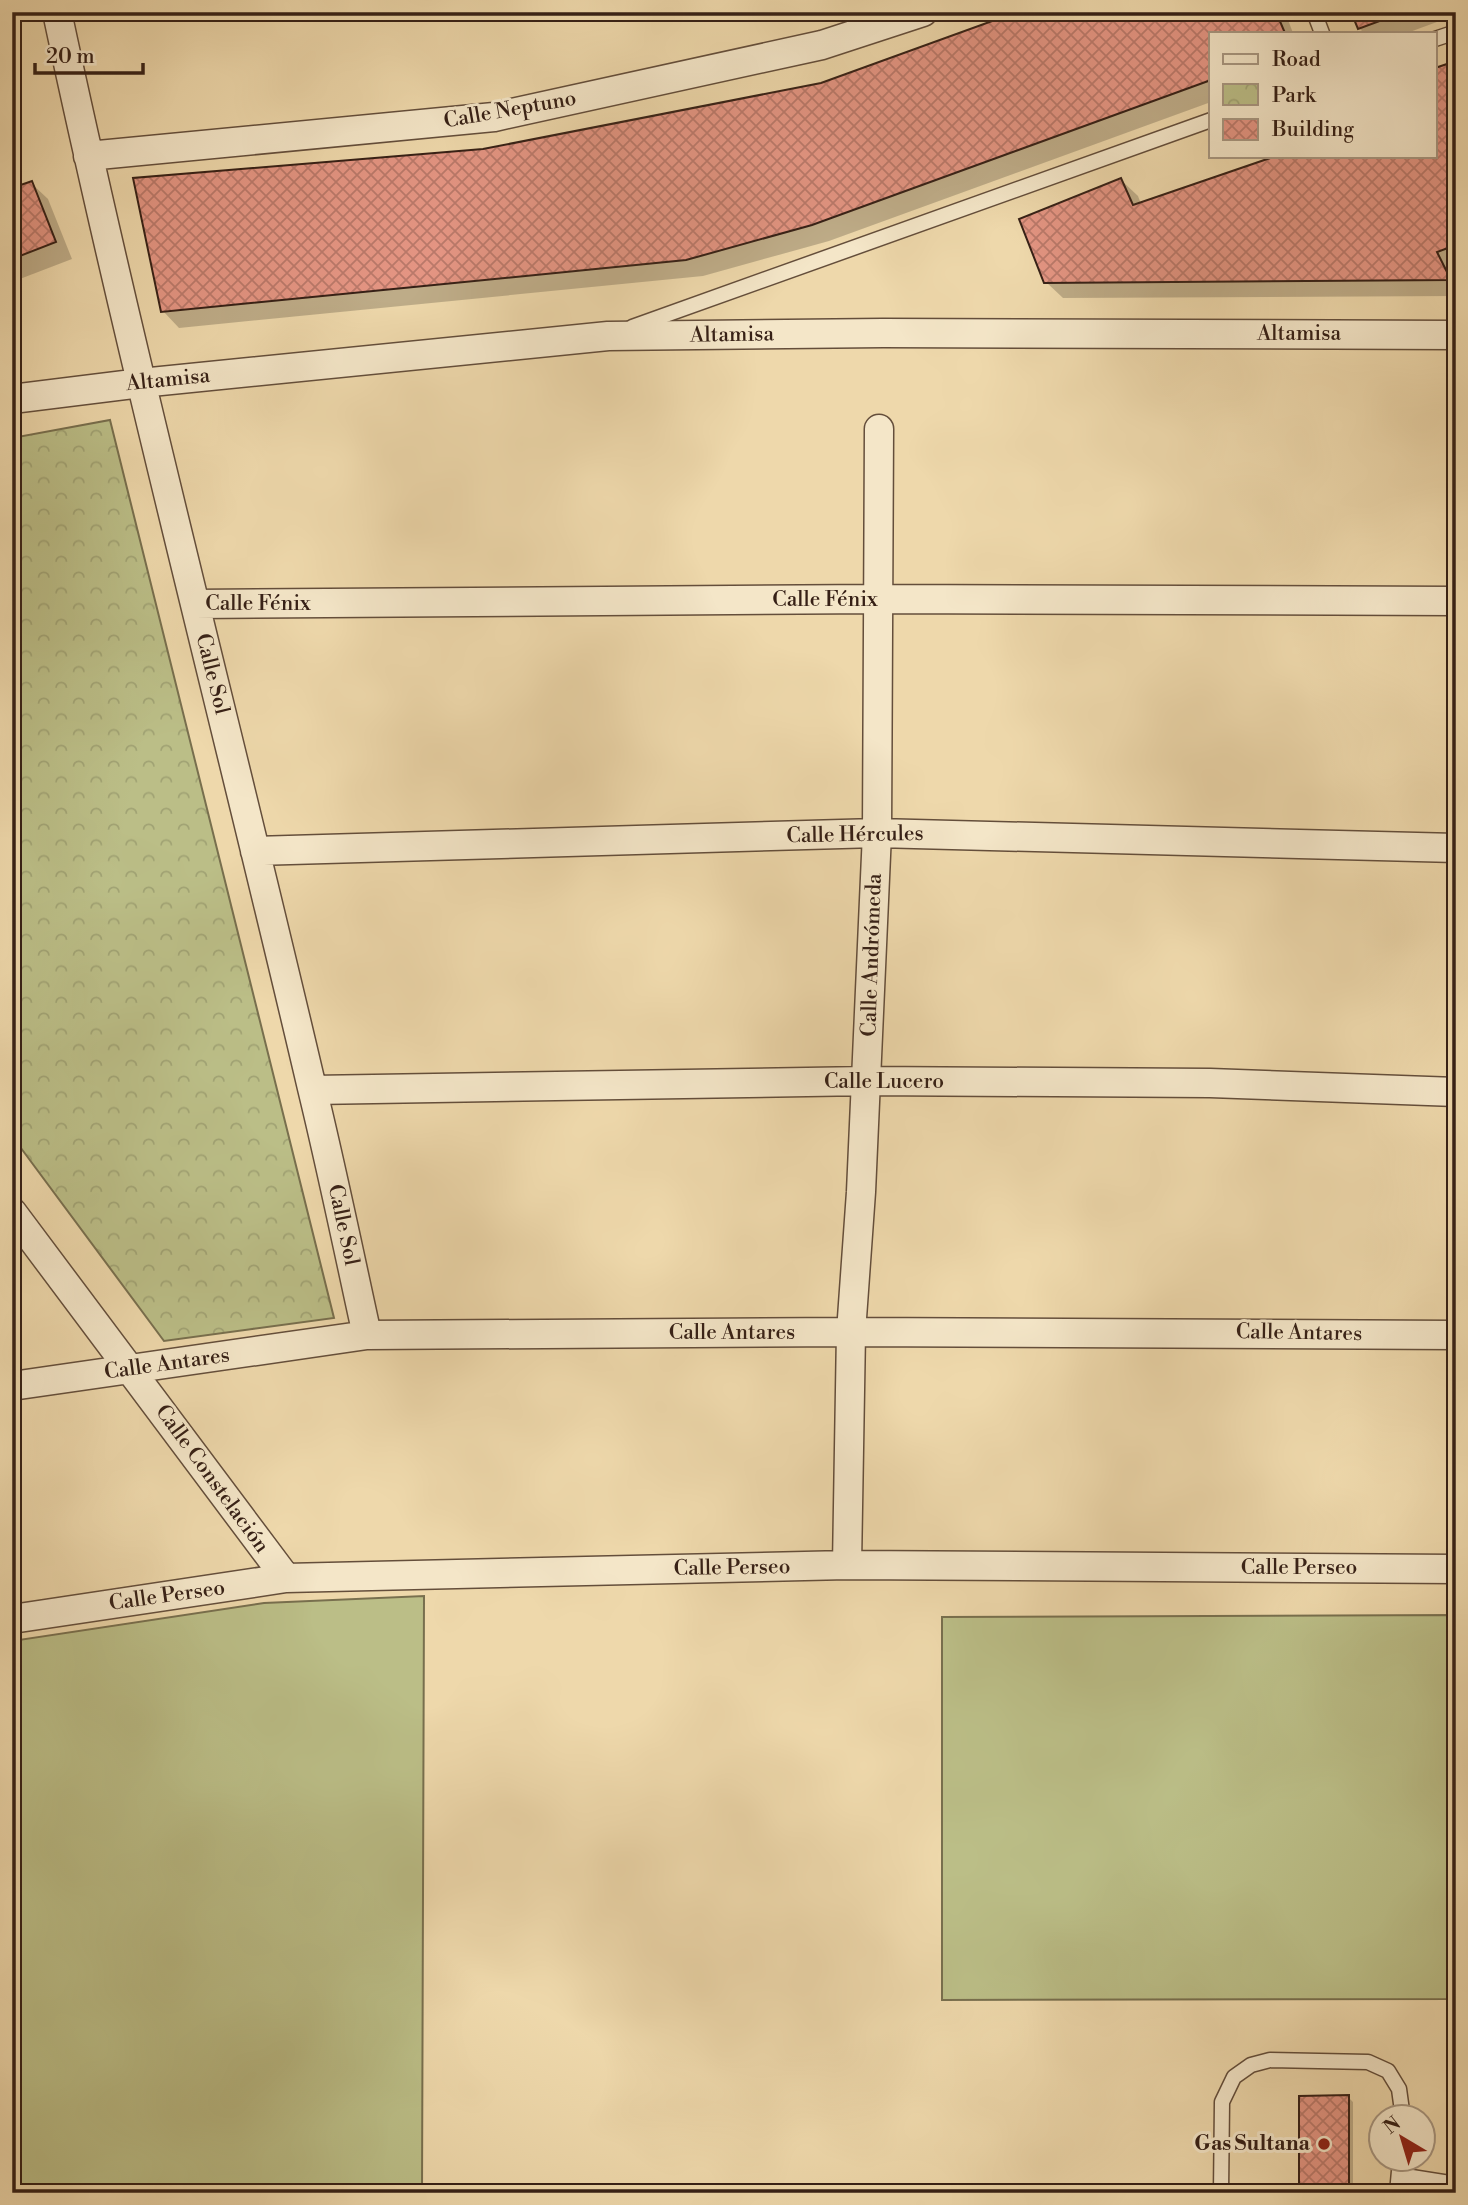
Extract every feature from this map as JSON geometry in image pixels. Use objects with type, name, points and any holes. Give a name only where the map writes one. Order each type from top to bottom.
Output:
[{"type":"street","name":"Calle Sol","points":[[57,12],[141,383],[313,1090],[366,1335]]},
{"type":"street","name":"Calle Neptuno","points":[[88,156],[494,117],[822,45],[923,12]]},
{"type":"street","name":"Altamisa","points":[[12,399],[141,383],[608,336],[869,333],[1456,335]]},
{"type":"street","name":"Calle Andrómeda","points":[[847,1565],[851,1332],[867,1081],[877,832],[879,429]]},
{"type":"street","name":"Calle Fénix","points":[[195,604],[878,599],[1456,601]]},
{"type":"street","name":"Calle Hércules","points":[[255,851],[877,832],[1456,848]]},
{"type":"street","name":"Calle Lucero","points":[[313,1090],[867,1081],[1210,1083],[1456,1092]]},
{"type":"street","name":"Calle Constelación","points":[[12,1212],[286,1578]]},
{"type":"street","name":"Calle Antares","points":[[12,1386],[366,1335],[851,1332],[1456,1335]]},
{"type":"street","name":"Calle Perseo","points":[[12,1619],[286,1578],[847,1565],[1456,1569]]},
{"type":"lane","points":[[1314,12],[1322,32]]},
{"type":"lane","points":[[1436,39],[1456,32]]},
{"type":"lane","points":[[608,336],[1209,121]]},
{"type":"lane","points":[[1221,2193],[1222,2102],[1234,2077],[1251,2065],[1270,2060],[1368,2062],[1388,2071],[1399,2090],[1402,2104]]},
{"type":"lane","points":[[1397,2193],[1399,2175],[1456,2184]]},
{"type":"green space","points":[[110,420],[334,1318],[164,1341],[12,1136],[12,438]]},
{"type":"green space","points":[[424,1596],[422,2193],[12,2193],[12,1641],[264,1603]]},
{"type":"green space","points":[[1456,1615],[1456,1999],[942,2000],[942,1617]]},
{"type":"building","points":[[1017,12],[1276,12],[1285,32],[1209,32],[1209,81],[812,225],[686,260],[161,312],[133,178],[483,149],[821,83]]},
{"type":"building","points":[[1351,12],[1404,12],[1358,29]]},
{"type":"building","points":[[1456,61],[1456,245],[1437,252],[1451,280],[1044,283],[1019,219],[1121,178],[1133,205],[1270,158],[1436,158],[1436,68]]},
{"type":"building","points":[[32,181],[56,242],[12,259],[12,188]]},
{"type":"building","name":"Gas Sultana","points":[[1349,2095],[1349,2191],[1299,2192],[1299,2096]]},
{"type":"place","name":"Gas Sultana","points":[[1324,2144]]}]
